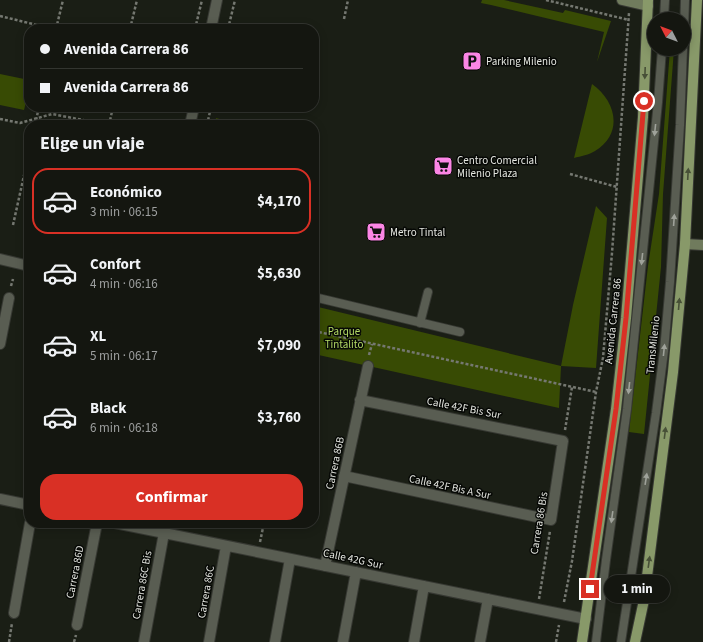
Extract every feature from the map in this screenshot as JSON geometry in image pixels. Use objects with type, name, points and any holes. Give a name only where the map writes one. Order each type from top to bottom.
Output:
[{"type":"main road","points":[[635,642],[644,600],[673,372],[685,244],[699,50],[698,0]]},
{"type":"main road","name":"Avenida Carrera 86","points":[[582,642],[616,409],[626,318],[643,117],[648,3]]},
{"type":"street","points":[[212,24],[217,0]]},
{"type":"street","points":[[622,0],[648,3]]},
{"type":"street","points":[[685,244],[703,245]]},
{"type":"street","points":[[0,259],[24,265]]},
{"type":"street","points":[[0,344],[9,298]]},
{"type":"street","name":"Carrera 86B","points":[[325,566],[368,366]]},
{"type":"street","name":"Calle 42F Bis Sur","points":[[360,400],[563,441]]},
{"type":"street","name":"Carrera 86 Bis","points":[[551,520],[563,441]]},
{"type":"street","name":"Calle 42F Bis A Sur","points":[[344,476],[551,520]]},
{"type":"street","points":[[0,500],[24,504]]},
{"type":"street","points":[[14,613],[29,528]]},
{"type":"street","name":"Carrera 86D","points":[[78,625],[96,528]]},
{"type":"street","name":"Calle 42G Sur","points":[[140,528],[586,620]]},
{"type":"street","name":"Carrera 86C Bis","points":[[144,642],[164,533]]},
{"type":"street","name":"Carrera 86C","points":[[210,642],[226,546]]},
{"type":"street","points":[[275,642],[290,559]]},
{"type":"street","points":[[343,642],[356,572]]},
{"type":"street","points":[[414,642],[424,586]]},
{"type":"street","points":[[480,642],[488,599]]},
{"type":"lane","points":[[664,12],[665,0]]},
{"type":"lane","points":[[685,0],[685,12]]},
{"type":"lane","name":"TransMilenio","points":[[596,642],[627,409],[661,56]]},
{"type":"lane","name":"TransMilenio","points":[[621,642],[664,351],[674,227],[683,56]]},
{"type":"lane","points":[[420,323],[428,292]]},
{"type":"lane","points":[[319,298],[460,332]]},
{"type":"path","points":[[57,24],[63,0]]},
{"type":"path","points":[[131,24],[137,0]]},
{"type":"path","points":[[196,24],[202,0]]},
{"type":"path","points":[[229,24],[235,0]]},
{"type":"path","points":[[344,19],[348,0]]},
{"type":"path","points":[[546,0],[629,20],[603,358],[596,392],[573,554],[556,642]]},
{"type":"path","points":[[0,16],[33,24]]},
{"type":"path","points":[[37,119],[38,112]]},
{"type":"path","points":[[33,120],[52,114],[83,120]]},
{"type":"path","points":[[0,119],[20,123],[24,122]]},
{"type":"path","points":[[570,174],[617,187]]},
{"type":"path","points":[[13,225],[24,176]]},
{"type":"path","points":[[319,332],[596,392]]},
{"type":"path","points":[[563,441],[572,387]]},
{"type":"path","name":"Carrera 86 Bis","points":[[538,610],[551,520]]},
{"type":"path","points":[[258,552],[263,528]]},
{"type":"path","points":[[9,642],[14,613]]},
{"type":"green space","points":[[482,0],[504,0],[563,13],[565,10],[611,21],[597,62],[604,32],[481,3]]},
{"type":"green space","points":[[669,56],[673,56],[663,194],[661,267],[644,434],[629,432],[648,266],[659,194]]},
{"type":"green space","points":[[0,74],[24,79],[24,110],[0,105]]},
{"type":"green space","points":[[592,84],[607,99],[613,117],[613,126],[610,135],[604,144],[593,152],[574,158]]},
{"type":"green space","points":[[596,206],[607,218],[596,368],[561,366],[573,305]]},
{"type":"green space","name":"Parque Tintalito","points":[[319,307],[561,366],[559,408],[319,355]]},
{"type":"place","name":"Parking Milenio","points":[[472,61]]},
{"type":"place","name":"Centro Comercial Milenio Plaza","points":[[443,166]]},
{"type":"place","name":"Metro Tintal","points":[[376,232]]},
{"type":"route","points":[[590,589],[616,409],[626,318],[644,101]]}]
